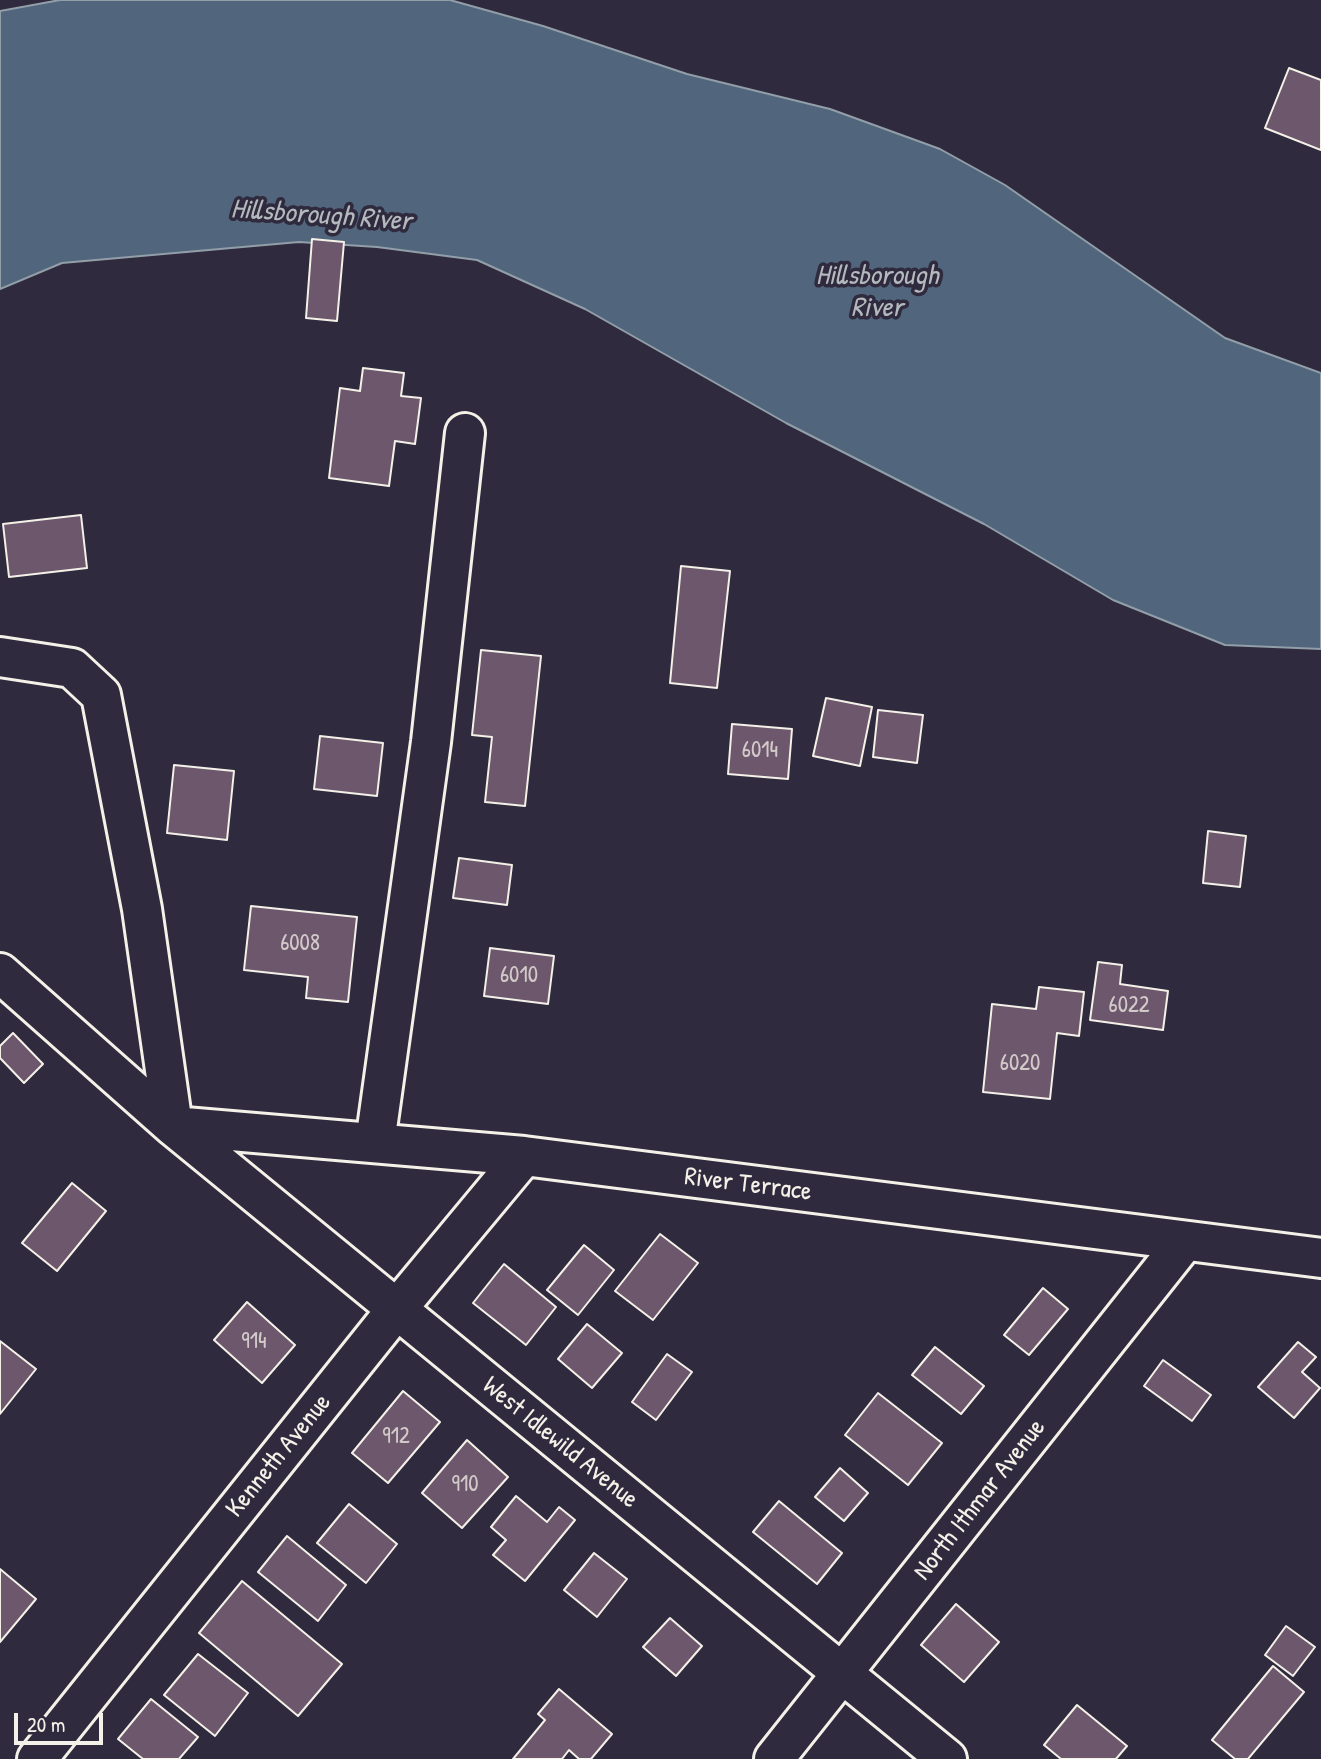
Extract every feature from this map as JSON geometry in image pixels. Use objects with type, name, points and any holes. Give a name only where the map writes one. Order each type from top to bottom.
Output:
[{"type":"street","points":[[375,1143],[431,742],[465,433]]},
{"type":"street","points":[[0,657],[72,668],[101,695],[142,909],[173,1126]]},
{"type":"street","name":"West Idlewild Avenue","points":[[0,974],[173,1126],[947,1759]]},
{"type":"street","name":"River Terrace","points":[[173,1126],[524,1156],[1321,1258]]},
{"type":"street","name":"Kenneth Avenue","points":[[37,1759],[396,1310],[524,1156]]},
{"type":"street","name":"North Ithmar Avenue","points":[[774,1759],[1185,1241]]},
{"type":"water","name":"Hillsborough River","points":[[60,0],[450,0],[543,26],[687,74],[830,109],[940,149],[1005,185],[1225,338],[1321,373],[1321,649],[1225,645],[1113,600],[984,524],[786,423],[585,309],[477,260],[377,247],[299,242],[62,263],[0,289],[0,11]]},
{"type":"building","points":[[1289,68],[1321,80],[1321,150],[1265,128]]},
{"type":"building","points":[[312,239],[344,242],[337,321],[306,318]]},
{"type":"building","points":[[363,368],[404,373],[401,396],[421,398],[415,444],[395,441],[389,486],[329,478],[340,388],[360,391]]},
{"type":"building","points":[[81,515],[87,568],[9,577],[3,524]]},
{"type":"building","points":[[681,566],[730,571],[717,688],[670,683]]},
{"type":"building","points":[[481,650],[541,656],[525,806],[485,802],[492,737],[472,735]]},
{"type":"building","points":[[826,698],[872,707],[860,766],[813,756]]},
{"type":"building","points":[[878,710],[923,715],[917,763],[873,757]]},
{"type":"building","points":[[732,724],[792,729],[788,779],[728,774]]},
{"type":"building","points":[[320,736],[383,743],[377,796],[314,789]]},
{"type":"building","points":[[174,765],[234,771],[227,840],[167,833]]},
{"type":"building","points":[[1208,831],[1246,836],[1240,887],[1203,883]]},
{"type":"building","points":[[459,858],[512,865],[507,905],[453,898]]},
{"type":"building","points":[[251,906],[357,917],[348,1002],[306,998],[308,977],[244,970]]},
{"type":"building","points":[[490,948],[554,956],[548,1004],[484,996]]},
{"type":"building","points":[[1098,962],[1122,965],[1120,984],[1168,991],[1163,1030],[1090,1020]]},
{"type":"building","points":[[1039,987],[1084,992],[1079,1036],[1057,1033],[1050,1099],[983,1092],[992,1004],[1036,1009]]},
{"type":"building","points":[[13,1033],[43,1064],[24,1083],[0,1058],[0,1046]]},
{"type":"building","points":[[72,1183],[106,1211],[57,1271],[22,1243]]},
{"type":"building","points":[[660,1234],[698,1263],[653,1320],[615,1291]]},
{"type":"building","points":[[584,1245],[614,1270],[578,1315],[547,1290]]},
{"type":"building","points":[[504,1264],[556,1307],[526,1345],[473,1303]]},
{"type":"building","points":[[1043,1288],[1068,1309],[1029,1355],[1004,1335]]},
{"type":"building","points":[[247,1302],[295,1345],[262,1383],[214,1340]]},
{"type":"building","points":[[587,1324],[622,1353],[592,1388],[558,1359]]},
{"type":"building","points":[[0,1341],[36,1369],[0,1414]]},
{"type":"building","points":[[1298,1342],[1316,1357],[1302,1372],[1320,1388],[1294,1418],[1258,1387]]},
{"type":"building","points":[[935,1347],[984,1386],[961,1414],[912,1375]]},
{"type":"building","points":[[667,1354],[692,1372],[656,1420],[632,1402]]},
{"type":"building","points":[[1163,1360],[1211,1395],[1192,1421],[1144,1386]]},
{"type":"building","points":[[403,1391],[440,1422],[388,1483],[352,1453]]},
{"type":"building","points":[[878,1393],[942,1443],[908,1485],[845,1435]]},
{"type":"building","points":[[467,1440],[508,1477],[462,1528],[422,1493]]},
{"type":"building","points":[[840,1468],[868,1493],[844,1521],[815,1497]]},
{"type":"building","points":[[516,1496],[547,1522],[559,1507],[575,1520],[525,1581],[493,1555],[506,1540],[491,1527]]},
{"type":"building","points":[[779,1501],[842,1553],[817,1584],[753,1532]]},
{"type":"building","points":[[349,1504],[397,1544],[366,1583],[317,1543]]},
{"type":"building","points":[[287,1536],[346,1585],[318,1621],[258,1572]]},
{"type":"building","points":[[594,1553],[627,1579],[597,1617],[564,1590]]},
{"type":"building","points":[[0,1569],[36,1599],[0,1642]]},
{"type":"building","points":[[242,1581],[342,1664],[298,1716],[199,1633]]},
{"type":"building","points":[[956,1604],[999,1642],[964,1682],[921,1645]]},
{"type":"building","points":[[670,1618],[702,1646],[676,1676],[643,1647]]},
{"type":"building","points":[[1286,1626],[1315,1647],[1293,1676],[1265,1655]]},
{"type":"building","points":[[198,1654],[248,1693],[215,1736],[164,1695]]},
{"type":"building","points":[[1273,1666],[1304,1692],[1248,1759],[1235,1759],[1212,1740]]},
{"type":"building","points":[[559,1689],[612,1734],[591,1759],[579,1759],[569,1750],[562,1759],[513,1759],[545,1720],[538,1714]]},
{"type":"building","points":[[151,1699],[198,1737],[179,1759],[143,1759],[118,1739]]},
{"type":"building","points":[[1077,1705],[1127,1746],[1116,1759],[1061,1759],[1044,1745]]}]
